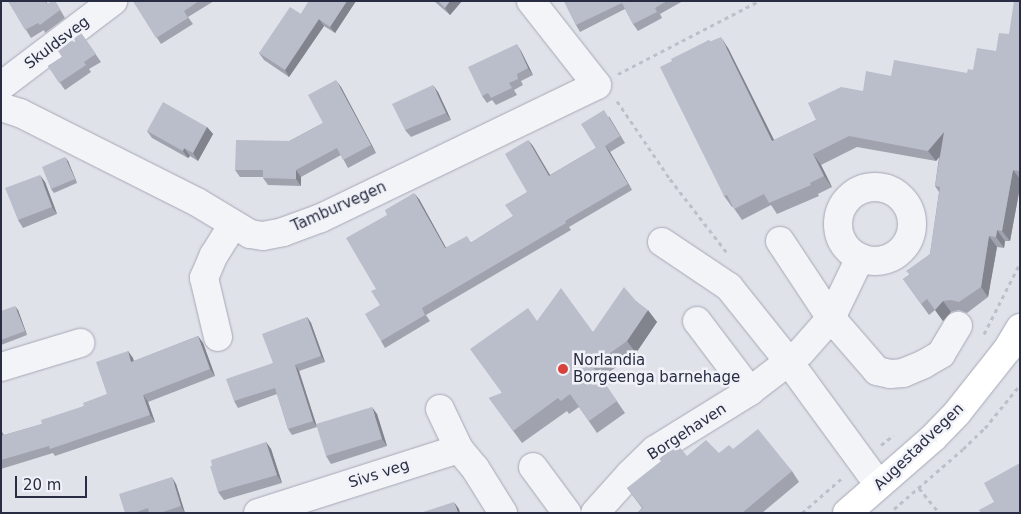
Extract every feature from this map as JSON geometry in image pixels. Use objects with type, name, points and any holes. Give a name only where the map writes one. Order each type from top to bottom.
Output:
[{"type":"main road","name":"Augestadvegen","points":[[847,513],[880,486],[957,413],[1007,350],[1020,328]]},
{"type":"street","name":"Skuldsveg","points":[[1,86],[113,1]]},
{"type":"street","points":[[531,1],[597,85]]},
{"type":"street","name":"Tamburvegen","points":[[1,107],[20,112],[197,202],[250,234],[263,236],[283,232],[320,218],[597,85]]},
{"type":"street","points":[[218,337],[204,278],[214,255],[233,225]]},
{"type":"street","points":[[780,241],[832,318],[877,371],[890,374],[902,373],[941,354],[950,342],[969,332]]},
{"type":"street","points":[[662,242],[729,287],[788,362],[880,486]]},
{"type":"street","name":"Borgehaven","points":[[595,513],[630,474],[656,450],[750,391],[788,362],[832,318],[860,258]]},
{"type":"street","points":[[697,321],[750,391]]},
{"type":"street","points":[[1,367],[80,343]]},
{"type":"street","points":[[440,409],[459,449],[475,468],[503,513]]},
{"type":"street","name":"Sivs veg","points":[[258,513],[459,449]]},
{"type":"street","points":[[533,467],[567,513]]},
{"type":"path","points":[[597,85],[759,1]]},
{"type":"path","points":[[969,332],[1020,263]]},
{"type":"path","points":[[802,513],[897,433]]},
{"type":"path","points":[[916,484],[939,513]]},
{"type":"building","points":[[8,1],[45,1],[47,4],[55,1],[60,10],[40,25],[38,23],[25,30]]},
{"type":"building","points":[[133,1],[199,1],[184,11],[188,18],[156,38]]},
{"type":"building","points":[[309,1],[347,1],[330,27],[319,19],[285,70],[259,53],[290,7],[301,14]]},
{"type":"building","points":[[438,1],[450,1],[445,8]]},
{"type":"building","points":[[564,1],[667,1],[655,8],[657,12],[633,24],[622,3],[576,25]]},
{"type":"building","points":[[1014,1],[1020,1],[1019,171],[1013,170],[1002,231],[997,230],[996,237],[989,236],[981,287],[959,302],[943,301],[935,310],[927,299],[921,304],[903,279],[910,275],[906,271],[930,254],[940,187],[935,186],[944,132],[928,151],[849,136],[813,154],[824,176],[810,183],[811,185],[769,203],[764,194],[734,209],[727,195],[724,196],[660,67],[672,61],[671,59],[709,40],[709,42],[721,37],[772,141],[816,120],[808,103],[841,87],[863,91],[866,71],[891,76],[894,60],[967,73],[968,69],[973,70],[977,48],[996,51],[999,33],[1009,34]]},
{"type":"building","points":[[81,33],[96,54],[84,62],[86,65],[59,83],[48,66],[62,57],[58,51]]},
{"type":"building","points":[[517,44],[528,68],[517,74],[518,79],[509,83],[512,88],[491,98],[488,93],[482,96],[468,67]]},
{"type":"building","points":[[336,80],[371,145],[343,160],[337,148],[296,170],[296,179],[263,178],[263,170],[235,170],[236,140],[290,141],[323,123],[308,95]]},
{"type":"building","points":[[433,85],[446,113],[405,130],[392,104]]},
{"type":"building","points":[[163,102],[207,127],[193,153],[184,148],[183,151],[147,131]]},
{"type":"building","points":[[604,110],[620,136],[605,146],[628,184],[422,308],[425,315],[381,341],[365,314],[380,305],[371,291],[376,289],[346,238],[387,215],[385,210],[414,193],[445,248],[467,236],[471,243],[513,216],[505,205],[527,192],[505,154],[528,140],[549,176],[596,148],[581,124]]},
{"type":"building","points":[[65,157],[75,179],[51,189],[42,167]]},
{"type":"building","points":[[40,175],[52,207],[18,220],[5,188]]},
{"type":"building","points":[[624,287],[636,301],[648,310],[627,341],[592,366],[617,401],[589,421],[570,394],[561,401],[558,398],[513,431],[489,398],[502,393],[470,349],[528,308],[537,321],[561,288],[593,332]]},
{"type":"building","points":[[15,306],[25,331],[1,340],[1,311]]},
{"type":"building","points":[[307,317],[321,356],[295,365],[313,421],[288,429],[275,388],[234,401],[226,379],[273,363],[262,334]]},
{"type":"building","points":[[198,336],[210,369],[143,395],[150,415],[50,449],[49,446],[1,460],[1,436],[42,424],[41,420],[84,406],[83,403],[107,394],[96,362],[128,351],[131,362]]},
{"type":"building","points":[[372,407],[382,439],[326,456],[316,424]]},
{"type":"building","points":[[758,429],[792,471],[742,513],[637,513],[643,508],[627,488],[661,461],[659,459],[677,444],[687,456],[706,440],[719,453],[729,445],[733,449]]},
{"type":"building","points":[[266,442],[277,475],[218,492],[210,466],[212,466],[211,460]]},
{"type":"building","points":[[1020,463],[1020,513],[981,513],[979,510],[994,502],[984,483]]},
{"type":"building","points":[[172,477],[181,506],[160,513],[149,513],[148,508],[134,513],[125,513],[119,494]]},
{"type":"building","points":[[454,502],[458,513],[420,513]]},
{"type":"place","name":"Norlandia Borgeenga barnehage","points":[[563,369]]}]
